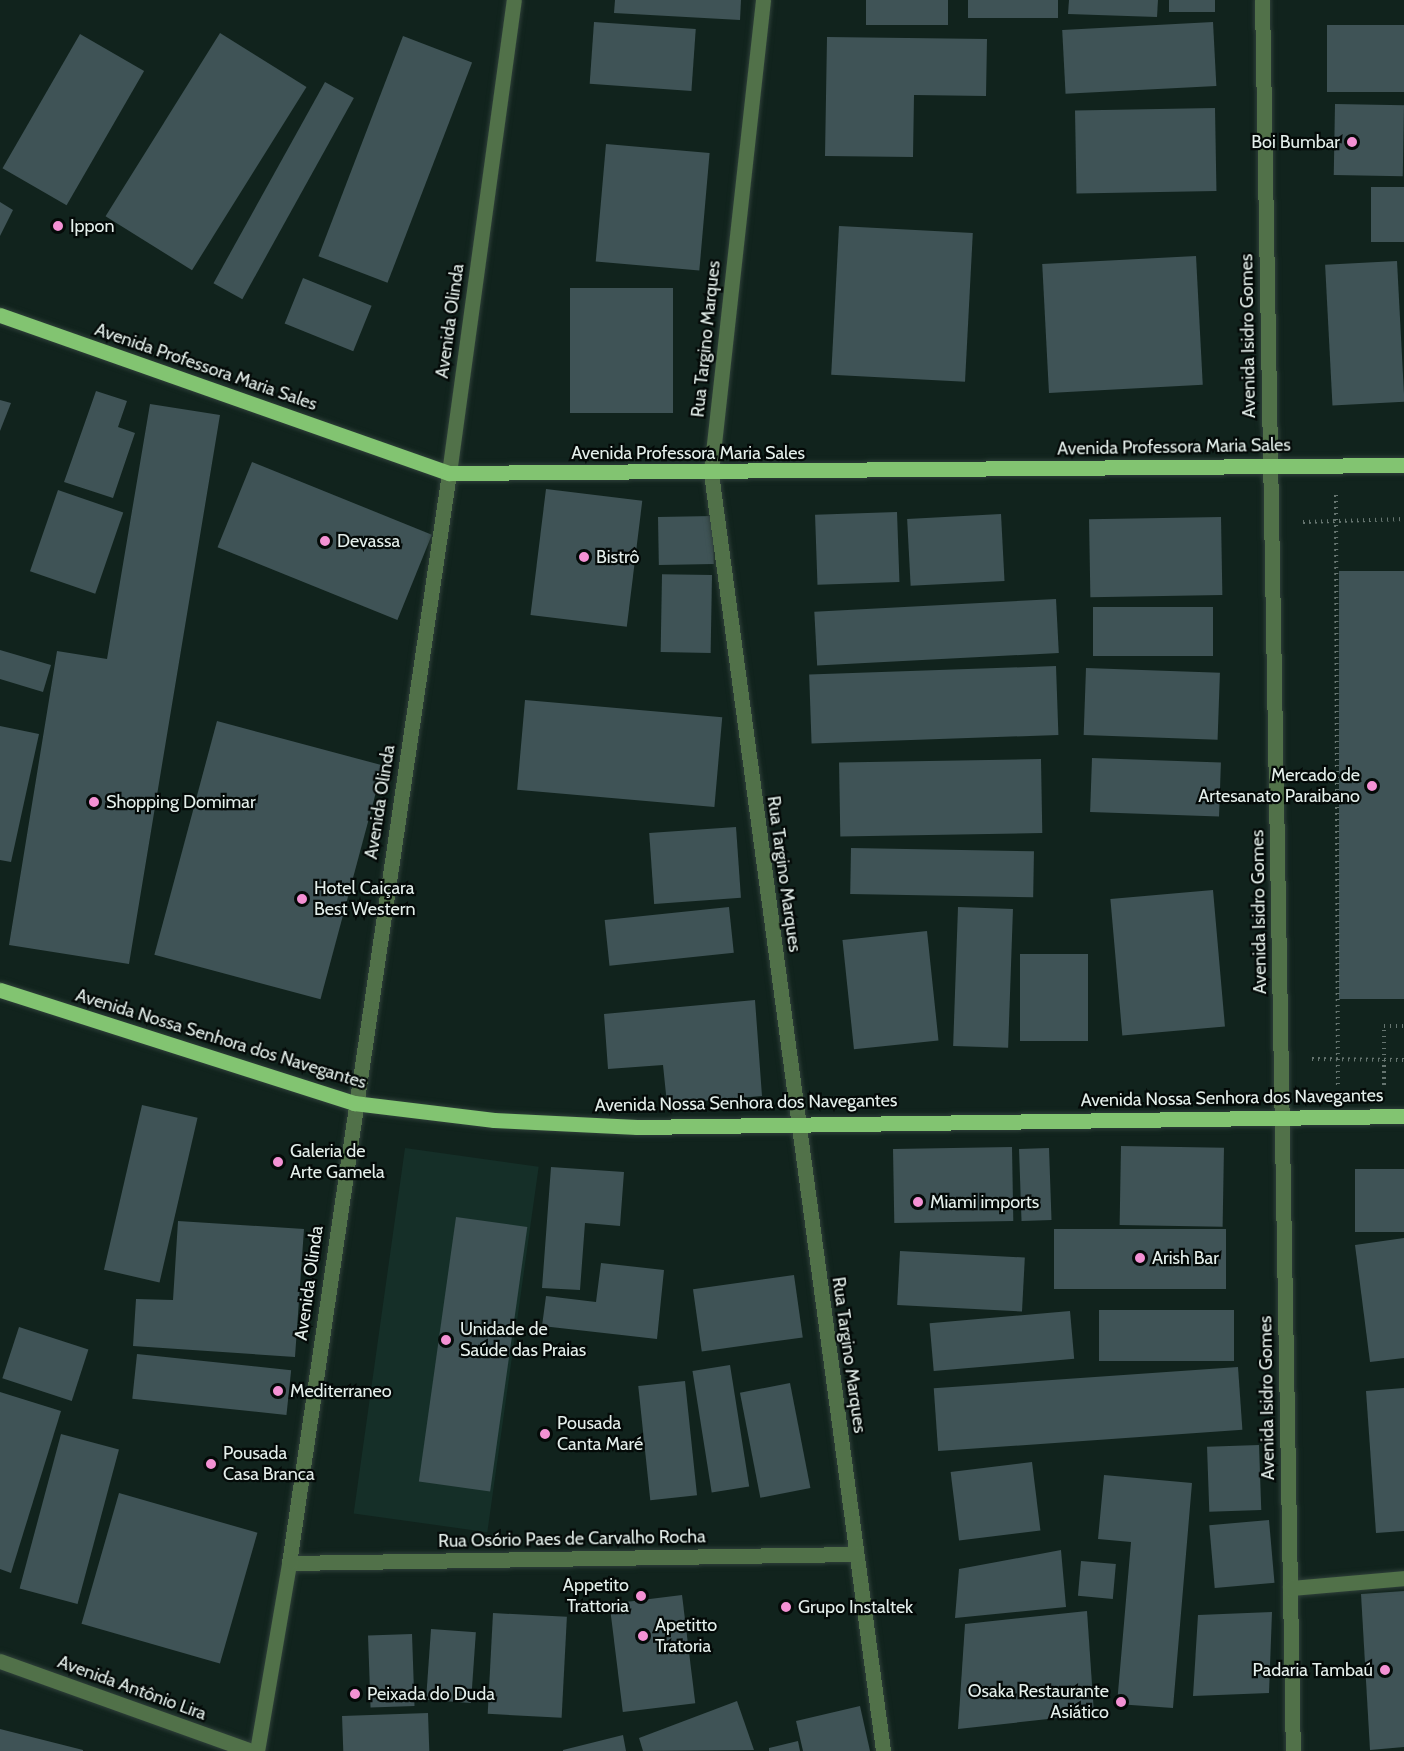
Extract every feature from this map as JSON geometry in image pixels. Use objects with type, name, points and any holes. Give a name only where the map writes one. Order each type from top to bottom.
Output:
[{"type":"main road","name":"Avenida Professora Maria Sales","points":[[0,315],[449,473],[711,473],[1270,464],[1404,465]]},
{"type":"main road","name":"Avenida Nossa Senhora dos Navegantes","points":[[0,990],[354,1103],[494,1120],[637,1127],[1404,1116]]},
{"type":"street","name":"Avenida Olinda","points":[[256,1751],[289,1563],[354,1103],[449,473],[514,0]]},
{"type":"street","name":"Rua Targino Marques","points":[[763,0],[711,473],[797,1123],[884,1751]]},
{"type":"street","name":"Avenida Isidro Gomes","points":[[1262,0],[1293,1751]]},
{"type":"street","name":"Rua Osório Paes de Carvalho Rocha","points":[[289,1563],[856,1554]]},
{"type":"street","points":[[1290,1588],[1404,1578]]},
{"type":"street","name":"Avenida Antônio Lira","points":[[0,1661],[252,1751]]},
{"type":"path","points":[[1335,465],[1338,1116]]},
{"type":"path","points":[[1271,523],[1404,519]]},
{"type":"path","points":[[1384,1116],[1384,1026],[1404,1026]]},
{"type":"path","points":[[1281,1058],[1338,1061],[1404,1060]]},
{"type":"shaded area","name":"Unidade de Saúde das Praias","points":[[405,1148],[539,1167],[487,1532],[354,1513]]},
{"type":"building","points":[[615,0],[741,0],[740,20],[614,13]]},
{"type":"building","points":[[866,0],[948,0],[948,25],[866,25]]},
{"type":"building","points":[[968,0],[1058,0],[1058,18],[968,18]]},
{"type":"building","points":[[1069,0],[1158,0],[1157,17],[1068,14]]},
{"type":"building","points":[[1169,0],[1215,0],[1215,12],[1169,12]]},
{"type":"building","points":[[594,22],[696,29],[691,91],[590,84]]},
{"type":"building","points":[[1213,22],[1216,86],[1066,94],[1062,30]]},
{"type":"building","points":[[1327,25],[1404,25],[1404,92],[1327,92]]},
{"type":"building","points":[[220,33],[307,87],[192,270],[106,216]]},
{"type":"building","points":[[80,34],[144,71],[67,205],[3,168]]},
{"type":"building","points":[[403,36],[472,63],[388,283],[318,256]]},
{"type":"building","points":[[827,37],[987,39],[986,96],[914,95],[913,157],[825,156]]},
{"type":"building","points":[[325,82],[354,98],[242,299],[213,283]]},
{"type":"building","points":[[1335,104],[1404,105],[1403,176],[1334,175]]},
{"type":"building","points":[[1215,108],[1216,191],[1076,193],[1075,110]]},
{"type":"building","points":[[606,144],[710,153],[699,271],[596,262]]},
{"type":"building","points":[[1371,187],[1404,187],[1404,242],[1371,242]]},
{"type":"building","points":[[0,202],[13,210],[0,236]]},
{"type":"building","points":[[839,226],[973,233],[965,382],[831,375]]},
{"type":"building","points":[[1196,256],[1203,385],[1049,393],[1042,264]]},
{"type":"building","points":[[1397,261],[1404,402],[1332,406],[1325,265]]},
{"type":"building","points":[[303,278],[372,306],[353,351],[285,323]]},
{"type":"building","points":[[570,288],[673,288],[673,413],[570,413]]},
{"type":"building","points":[[96,391],[127,401],[118,427],[135,433],[113,498],[64,482]]},
{"type":"building","points":[[0,400],[11,403],[0,431]]},
{"type":"building","name":"Shopping Domimar","points":[[150,404],[220,415],[129,964],[9,945],[57,651],[107,659]]},
{"type":"building","name":"Devassa","points":[[252,462],[432,535],[397,620],[218,547]]},
{"type":"building","name":"Bistrô","points":[[546,489],[642,501],[627,627],[531,615]]},
{"type":"building","points":[[58,490],[123,512],[95,594],[30,571]]},
{"type":"building","points":[[897,512],[899,582],[817,585],[815,515]]},
{"type":"building","points":[[1001,514],[1005,581],[911,586],[907,519]]},
{"type":"building","points":[[713,516],[714,564],[659,565],[658,517]]},
{"type":"building","points":[[1221,517],[1222,595],[1090,597],[1089,519]]},
{"type":"building","name":"Mercado de Artesanato Paraibano","points":[[1339,571],[1404,571],[1404,999],[1339,999]]},
{"type":"building","points":[[662,574],[712,575],[711,653],[661,652]]},
{"type":"building","points":[[1056,599],[1059,653],[817,666],[814,612]]},
{"type":"building","points":[[1093,607],[1213,607],[1213,656],[1093,656]]},
{"type":"building","points":[[0,650],[51,665],[43,692],[0,679]]},
{"type":"building","points":[[1056,666],[1058,735],[812,744],[809,675]]},
{"type":"building","points":[[1086,668],[1220,673],[1218,740],[1084,735]]},
{"type":"building","points":[[525,700],[722,717],[714,807],[517,790]]},
{"type":"building","points":[[217,721],[383,766],[321,999],[154,955]]},
{"type":"building","points":[[0,726],[39,734],[11,862],[0,860]]},
{"type":"building","points":[[1092,758],[1221,763],[1219,816],[1090,812]]},
{"type":"building","points":[[1041,759],[1042,833],[840,837],[839,763]]},
{"type":"building","points":[[736,827],[741,898],[654,904],[649,833]]},
{"type":"building","points":[[851,848],[1034,851],[1033,897],[850,894]]},
{"type":"building","points":[[1213,890],[1225,1026],[1122,1035],[1110,899]]},
{"type":"building","points":[[729,907],[734,953],[609,966],[605,920]]},
{"type":"building","points":[[958,907],[1013,909],[1008,1048],[953,1046]]},
{"type":"building","points":[[927,931],[938,1040],[854,1049],[842,940]]},
{"type":"building","points":[[1020,954],[1088,954],[1088,1041],[1020,1041]]},
{"type":"building","points":[[755,1000],[762,1096],[667,1104],[663,1065],[608,1069],[604,1014]]},
{"type":"building","points":[[142,1105],[198,1118],[160,1282],[104,1270]]},
{"type":"building","points":[[1121,1146],[1224,1148],[1223,1227],[1120,1225]]},
{"type":"building","points":[[1012,1147],[1013,1221],[894,1223],[893,1149]]},
{"type":"building","points":[[1049,1148],[1052,1220],[1022,1221],[1019,1149]]},
{"type":"building","points":[[551,1167],[624,1172],[620,1226],[585,1223],[580,1290],[542,1288]]},
{"type":"building","points":[[1355,1169],[1404,1169],[1404,1232],[1355,1232]]},
{"type":"building","points":[[456,1217],[527,1227],[490,1491],[419,1481]]},
{"type":"building","points":[[178,1221],[304,1229],[295,1357],[133,1346],[136,1299],[173,1300]]},
{"type":"building","name":"Arish Bar","points":[[1054,1229],[1226,1229],[1226,1289],[1054,1289]]},
{"type":"building","points":[[1404,1238],[1404,1358],[1370,1362],[1355,1245]]},
{"type":"building","points":[[900,1251],[1025,1258],[1022,1311],[897,1305]]},
{"type":"building","points":[[601,1263],[664,1270],[657,1339],[542,1326],[546,1296],[596,1302]]},
{"type":"building","points":[[794,1275],[803,1337],[702,1352],[693,1289]]},
{"type":"building","points":[[1099,1310],[1234,1310],[1234,1361],[1099,1361]]},
{"type":"building","points":[[1070,1311],[1074,1359],[934,1371],[930,1323]]},
{"type":"building","points":[[19,1327],[88,1350],[72,1401],[2,1378]]},
{"type":"building","points":[[137,1354],[291,1370],[286,1415],[132,1399]]},
{"type":"building","points":[[730,1365],[749,1486],[712,1492],[692,1371]]},
{"type":"building","points":[[1238,1367],[1242,1430],[938,1451],[934,1388]]},
{"type":"building","points":[[685,1381],[697,1495],[650,1500],[638,1386]]},
{"type":"building","points":[[790,1383],[810,1488],[760,1498],[740,1393]]},
{"type":"building","points":[[1404,1388],[1404,1531],[1376,1533],[1366,1391]]},
{"type":"building","points":[[0,1392],[61,1411],[11,1573],[0,1569]]},
{"type":"building","points":[[61,1434],[119,1450],[78,1604],[20,1589]]},
{"type":"building","points":[[1259,1445],[1261,1510],[1209,1512],[1207,1447]]},
{"type":"building","points":[[1032,1462],[1040,1530],[959,1540],[951,1472]]},
{"type":"building","points":[[1104,1475],[1192,1483],[1173,1708],[1117,1704],[1131,1542],[1098,1539]]},
{"type":"building","points":[[119,1493],[257,1533],[220,1663],[82,1624]]},
{"type":"building","points":[[1269,1520],[1274,1583],[1215,1588],[1209,1525]]},
{"type":"building","points":[[1061,1550],[1066,1607],[955,1618],[959,1569]]},
{"type":"building","points":[[1081,1561],[1116,1564],[1113,1599],[1078,1596]]},
{"type":"building","name":"Padaria Tambaú","points":[[1404,1591],[1404,1747],[1370,1750],[1361,1594]]},
{"type":"building","points":[[682,1595],[695,1703],[623,1712],[610,1604]]},
{"type":"building","points":[[1087,1611],[1094,1714],[958,1729],[965,1624]]},
{"type":"building","points":[[1272,1612],[1269,1693],[1193,1696],[1198,1615]]},
{"type":"building","points":[[493,1613],[567,1617],[562,1718],[488,1714]]},
{"type":"building","points":[[431,1629],[476,1632],[471,1703],[426,1700]]},
{"type":"building","points":[[412,1634],[415,1706],[371,1707],[368,1636]]},
{"type":"building","points":[[737,1701],[754,1750],[643,1751],[639,1738]]},
{"type":"building","points":[[860,1706],[870,1751],[803,1751],[796,1721]]},
{"type":"building","points":[[428,1713],[429,1751],[343,1751],[342,1716]]},
{"type":"building","points":[[0,1729],[83,1750],[83,1751],[0,1751]]},
{"type":"building","points":[[623,1735],[626,1751],[563,1751],[563,1750]]},
{"type":"building","points":[[798,1741],[800,1751],[769,1751],[769,1748]]},
{"type":"place","name":"Boi Bumbar","points":[[1352,142]]},
{"type":"place","name":"Ippon","points":[[58,226]]},
{"type":"place","name":"Devassa","points":[[325,541]]},
{"type":"place","name":"Bistrô","points":[[584,557]]},
{"type":"place","name":"Mercado de Artesanato Paraibano","points":[[1372,786]]},
{"type":"place","name":"Shopping Domimar","points":[[94,802]]},
{"type":"place","name":"Hotel Caiçara Best Western","points":[[302,899]]},
{"type":"place","name":"Galeria de Arte Gamela","points":[[278,1162]]},
{"type":"place","name":"Miami imports","points":[[918,1202]]},
{"type":"place","name":"Arish Bar","points":[[1140,1258]]},
{"type":"place","name":"Unidade de Saúde das Praias","points":[[446,1340]]},
{"type":"place","name":"Mediterraneo","points":[[278,1391]]},
{"type":"place","name":"Pousada Canta Maré","points":[[545,1434]]},
{"type":"place","name":"Pousada Casa Branca","points":[[211,1464]]},
{"type":"place","name":"Appetito Trattoria","points":[[641,1596]]},
{"type":"place","name":"Grupo Instaltek","points":[[786,1607]]},
{"type":"place","name":"Apetitto Tratoria","points":[[643,1636]]},
{"type":"place","name":"Padaria Tambaú","points":[[1385,1670]]},
{"type":"place","name":"Peixada do Duda","points":[[355,1694]]},
{"type":"place","name":"Osaka Restaurante Asiático","points":[[1121,1702]]}]
